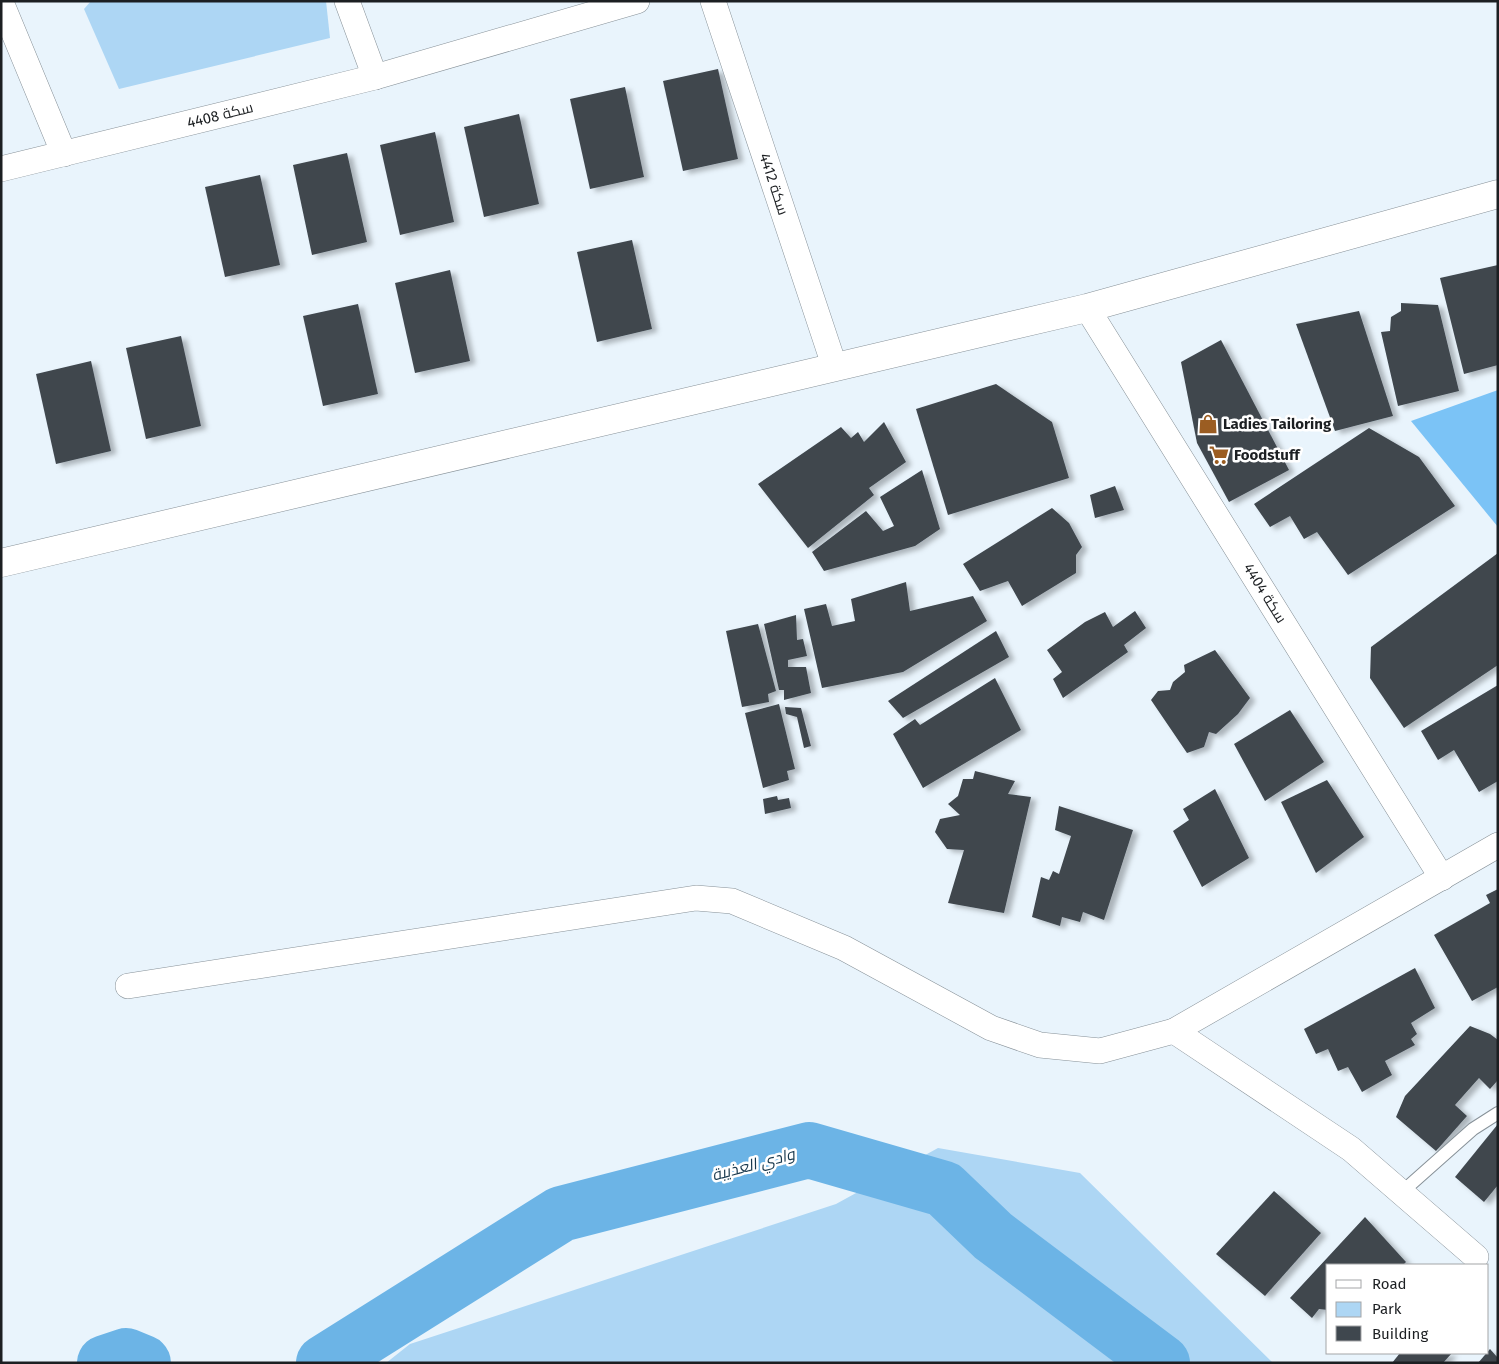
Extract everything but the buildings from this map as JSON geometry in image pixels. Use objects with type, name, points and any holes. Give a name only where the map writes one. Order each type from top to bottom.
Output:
[{"type":"street","points":[[347,1],[375,77]]},
{"type":"street","name":"سكة 4408","points":[[1,169],[375,77],[637,1]]},
{"type":"street","name":"سكة 4412","points":[[713,1],[835,368]]},
{"type":"street","points":[[1,2],[64,154]]},
{"type":"street","points":[[1,563],[1087,308],[1498,194]]},
{"type":"street","name":"سكة 4404","points":[[1087,308],[1442,878]]},
{"type":"street","points":[[128,986],[696,898],[732,901],[844,948],[991,1028],[1040,1045],[1100,1051],[1174,1031],[1498,846]]},
{"type":"street","points":[[1174,1031],[1351,1149],[1476,1258]]},
{"type":"lane","points":[[1402,1192],[1473,1129],[1498,1113]]},
{"type":"green space","points":[[91,1],[326,1],[330,38],[119,89],[84,9]]},
{"type":"green space","points":[[938,1148],[1080,1173],[1273,1363],[386,1363],[410,1344],[836,1204]]},
{"type":"shaded area","points":[[1498,390],[1498,527],[1411,421]]},
{"type":"waterway","name":"وادي العذيبة","points":[[324,1363],[561,1214],[809,1150],[944,1189],[993,1236],[1162,1363]]},
{"type":"waterway","name":"وادي العذيبة","points":[[105,1363],[126,1356],[143,1363]]},
{"type":"place","name":"Ladies Tailoring","points":[[1208,424]]},
{"type":"place","name":"Foodstuff","points":[[1219,455]]}]
